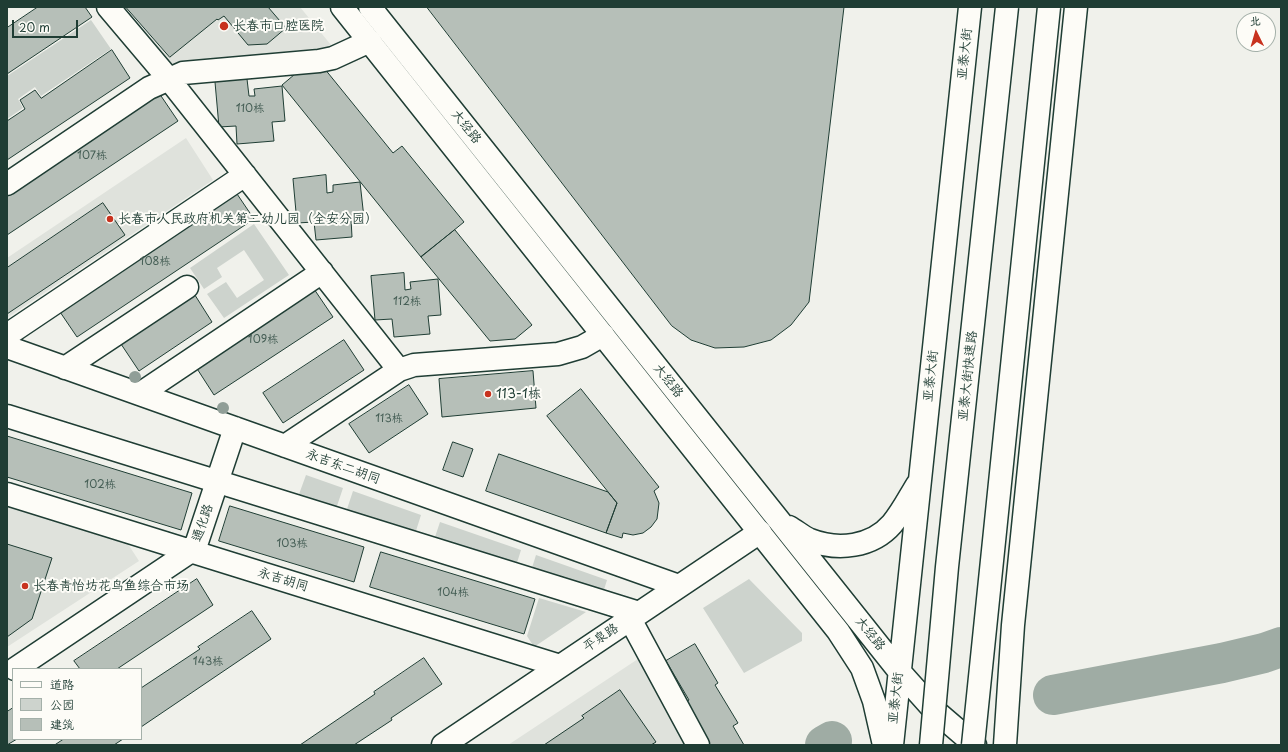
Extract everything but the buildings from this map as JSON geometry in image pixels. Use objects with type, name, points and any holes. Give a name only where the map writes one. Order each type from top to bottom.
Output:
[{"type":"main road","points":[[108,7],[168,78],[399,370]]},
{"type":"main road","name":"大经路","points":[[342,7],[838,631],[862,668],[874,701],[884,745]]},
{"type":"main road","name":"大经路","points":[[370,7],[899,671],[933,709],[974,745]]},
{"type":"main road","name":"亚泰大街","points":[[892,745],[970,7]]},
{"type":"main road","name":"亚泰大街快速路","points":[[931,745],[947,567],[1007,7]]},
{"type":"main road","points":[[974,745],[1049,7]]},
{"type":"main road","points":[[1004,745],[1014,625],[1076,7]]},
{"type":"main road","points":[[7,184],[149,88],[183,72],[319,61],[332,58],[370,41]]},
{"type":"main road","points":[[7,335],[245,175]]},
{"type":"main road","points":[[140,394],[322,272]]},
{"type":"main road","points":[[65,368],[187,287]]},
{"type":"main road","points":[[285,446],[399,370],[414,365],[558,354],[582,347],[603,334]]},
{"type":"main road","name":"永吉东二胡同","points":[[7,347],[679,586]]},
{"type":"main road","points":[[7,416],[217,481],[634,616],[698,745]]},
{"type":"main road","name":"通化路","points":[[17,668],[191,551],[197,542],[236,428]]},
{"type":"main road","points":[[781,523],[810,540],[836,546],[856,545],[878,537],[892,524],[919,483]]},
{"type":"main road","name":"永吉胡同","points":[[7,494],[560,666]]},
{"type":"main road","name":"平泉路","points":[[442,745],[760,532]]},
{"type":"main road","points":[[933,709],[954,745]]},
{"type":"main road","points":[[894,720],[902,745]]},
{"type":"shaded area","name":"长春市口腔医院","points":[[118,7],[300,7],[331,45],[321,48],[164,64]]},
{"type":"shaded area","name":"长春市人民政府机关第二幼儿园（全安分园）","points":[[186,138],[213,180],[7,318],[7,258]]},
{"type":"shaded area","points":[[7,507],[128,544],[139,561],[7,647]]},
{"type":"shaded area","points":[[641,657],[689,745],[508,745]]},
{"type":"green space","points":[[91,20],[111,49],[41,96],[35,87],[18,99],[23,108],[7,119],[7,76]]},
{"type":"green space","points":[[254,224],[289,275],[224,318],[207,294],[226,282],[237,298],[264,280],[244,250],[217,268],[222,277],[204,289],[190,268]]},
{"type":"green space","points":[[306,475],[343,488],[336,509],[298,497]]},
{"type":"green space","points":[[353,491],[421,515],[415,534],[346,512]]},
{"type":"green space","points":[[440,522],[521,550],[516,566],[434,540]]},
{"type":"green space","points":[[536,555],[607,580],[603,593],[531,571]]},
{"type":"green space","points":[[749,579],[802,633],[802,641],[744,673],[703,608]]},
{"type":"green space","points":[[539,598],[586,612],[534,647],[527,636]]},
{"type":"waterway","points":[[1053,695],[1222,663],[1264,653],[1281,647]]},
{"type":"waterway","points":[[825,745],[832,741]]},
{"type":"place","name":"长春市口腔医院","points":[[224,26]]},
{"type":"place","name":"长春市人民政府机关第二幼儿园（全安分园）","points":[[110,219]]},
{"type":"place","name":"113-1栋","points":[[488,394]]},
{"type":"place","name":"长春青怡坊花鸟鱼综合市场","points":[[25,586]]}]
